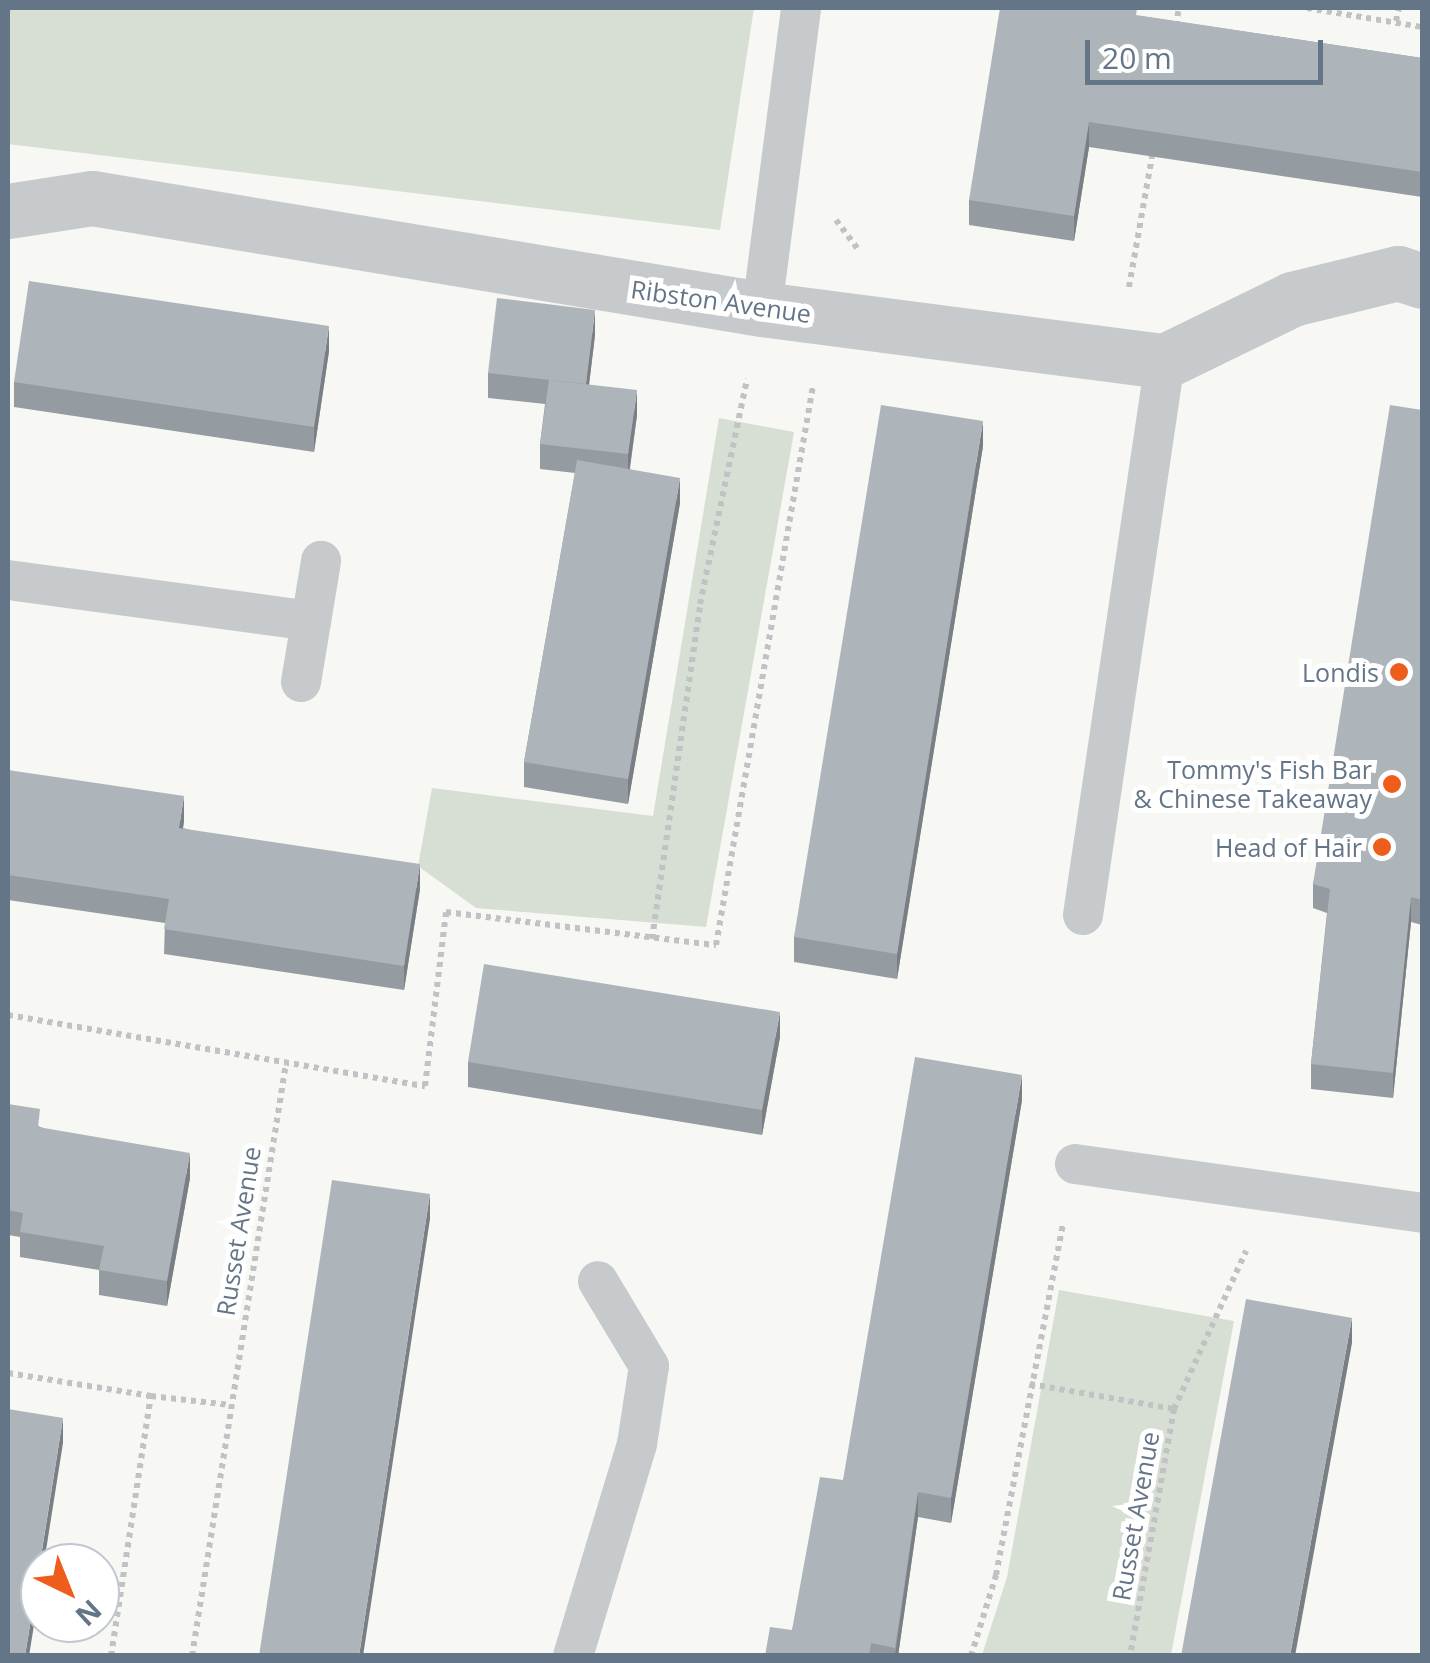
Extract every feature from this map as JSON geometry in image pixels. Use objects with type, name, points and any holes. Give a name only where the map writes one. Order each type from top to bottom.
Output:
[{"type":"street","name":"Ribston Avenue","points":[[8,211],[92,198],[762,309],[1166,361]]},
{"type":"street","points":[[1166,361],[1292,299],[1398,273],[1422,281]]},
{"type":"lane","points":[[762,309],[801,8]]},
{"type":"lane","points":[[1082,914],[1166,361]]},
{"type":"lane","points":[[301,682],[320,561]]},
{"type":"lane","points":[[8,580],[311,621]]},
{"type":"lane","points":[[1075,1164],[1422,1213]]},
{"type":"lane","points":[[573,1656],[637,1444],[649,1366],[598,1281]]},
{"type":"path","points":[[1172,45],[1180,8]]},
{"type":"path","points":[[1306,8],[1422,27]]},
{"type":"path","points":[[1396,20],[1399,8]]},
{"type":"path","points":[[1125,310],[1156,140]]},
{"type":"path","points":[[824,204],[877,262]]},
{"type":"path","points":[[652,939],[700,604],[762,309]]},
{"type":"path","points":[[8,1015],[424,1086],[446,912],[716,944],[825,316]]},
{"type":"path","name":"Russet Avenue","points":[[192,1656],[286,1063]]},
{"type":"path","points":[[971,1656],[996,1575],[1075,1164]]},
{"type":"path","points":[[1174,1409],[1271,1190]]},
{"type":"path","points":[[8,1373],[230,1405]]},
{"type":"path","name":"Russet Avenue","points":[[1030,1384],[1174,1409],[1130,1656]]},
{"type":"path","points":[[111,1656],[151,1396]]},
{"type":"shaded area","points":[[8,8],[754,8],[720,230],[8,144]]},
{"type":"shaded area","points":[[719,418],[794,432],[706,927],[476,908],[418,866],[432,788],[653,816]]},
{"type":"shaded area","points":[[1059,1290],[1234,1321],[1171,1655],[982,1655],[1007,1577]]},
{"type":"building","points":[[1000,8],[1137,8],[1136,15],[1422,58],[1422,172],[1089,122],[1074,216],[969,200]]},
{"type":"building","points":[[29,281],[329,326],[314,427],[14,382]]},
{"type":"building","points":[[497,298],[595,310],[586,384],[488,373]]},
{"type":"building","points":[[549,380],[637,390],[628,454],[540,444]]},
{"type":"building","points":[[881,405],[983,421],[897,954],[794,937]]},
{"type":"building","points":[[1390,405],[1422,410],[1422,900],[1411,897],[1393,1073],[1311,1064],[1330,889],[1313,884]]},
{"type":"building","points":[[577,460],[680,478],[628,779],[524,762]]},
{"type":"building","points":[[8,770],[184,796],[179,828],[420,864],[404,966],[164,929],[169,899],[8,875]]},
{"type":"building","points":[[484,964],[780,1012],[762,1110],[468,1062]]},
{"type":"building","points":[[915,1057],[1022,1075],[951,1498],[918,1492],[895,1648],[871,1643],[869,1656],[765,1656],[770,1627],[792,1630],[820,1477],[843,1480]]},
{"type":"building","points":[[8,1104],[40,1109],[38,1127],[190,1153],[167,1281],[99,1270],[104,1246],[20,1232],[23,1213],[8,1210]]},
{"type":"building","points":[[332,1180],[430,1194],[359,1656],[259,1656]]},
{"type":"building","points":[[1246,1299],[1352,1318],[1290,1656],[1181,1656]]},
{"type":"building","points":[[8,1409],[63,1418],[43,1543],[20,1543],[20,1643],[27,1643],[25,1656],[8,1656]]},
{"type":"place","name":"Londis","points":[[1399,672]]},
{"type":"place","name":"Tommy's Fish Bar & Chinese Takeaway","points":[[1392,784]]},
{"type":"place","name":"Head of Hair","points":[[1382,847]]}]
